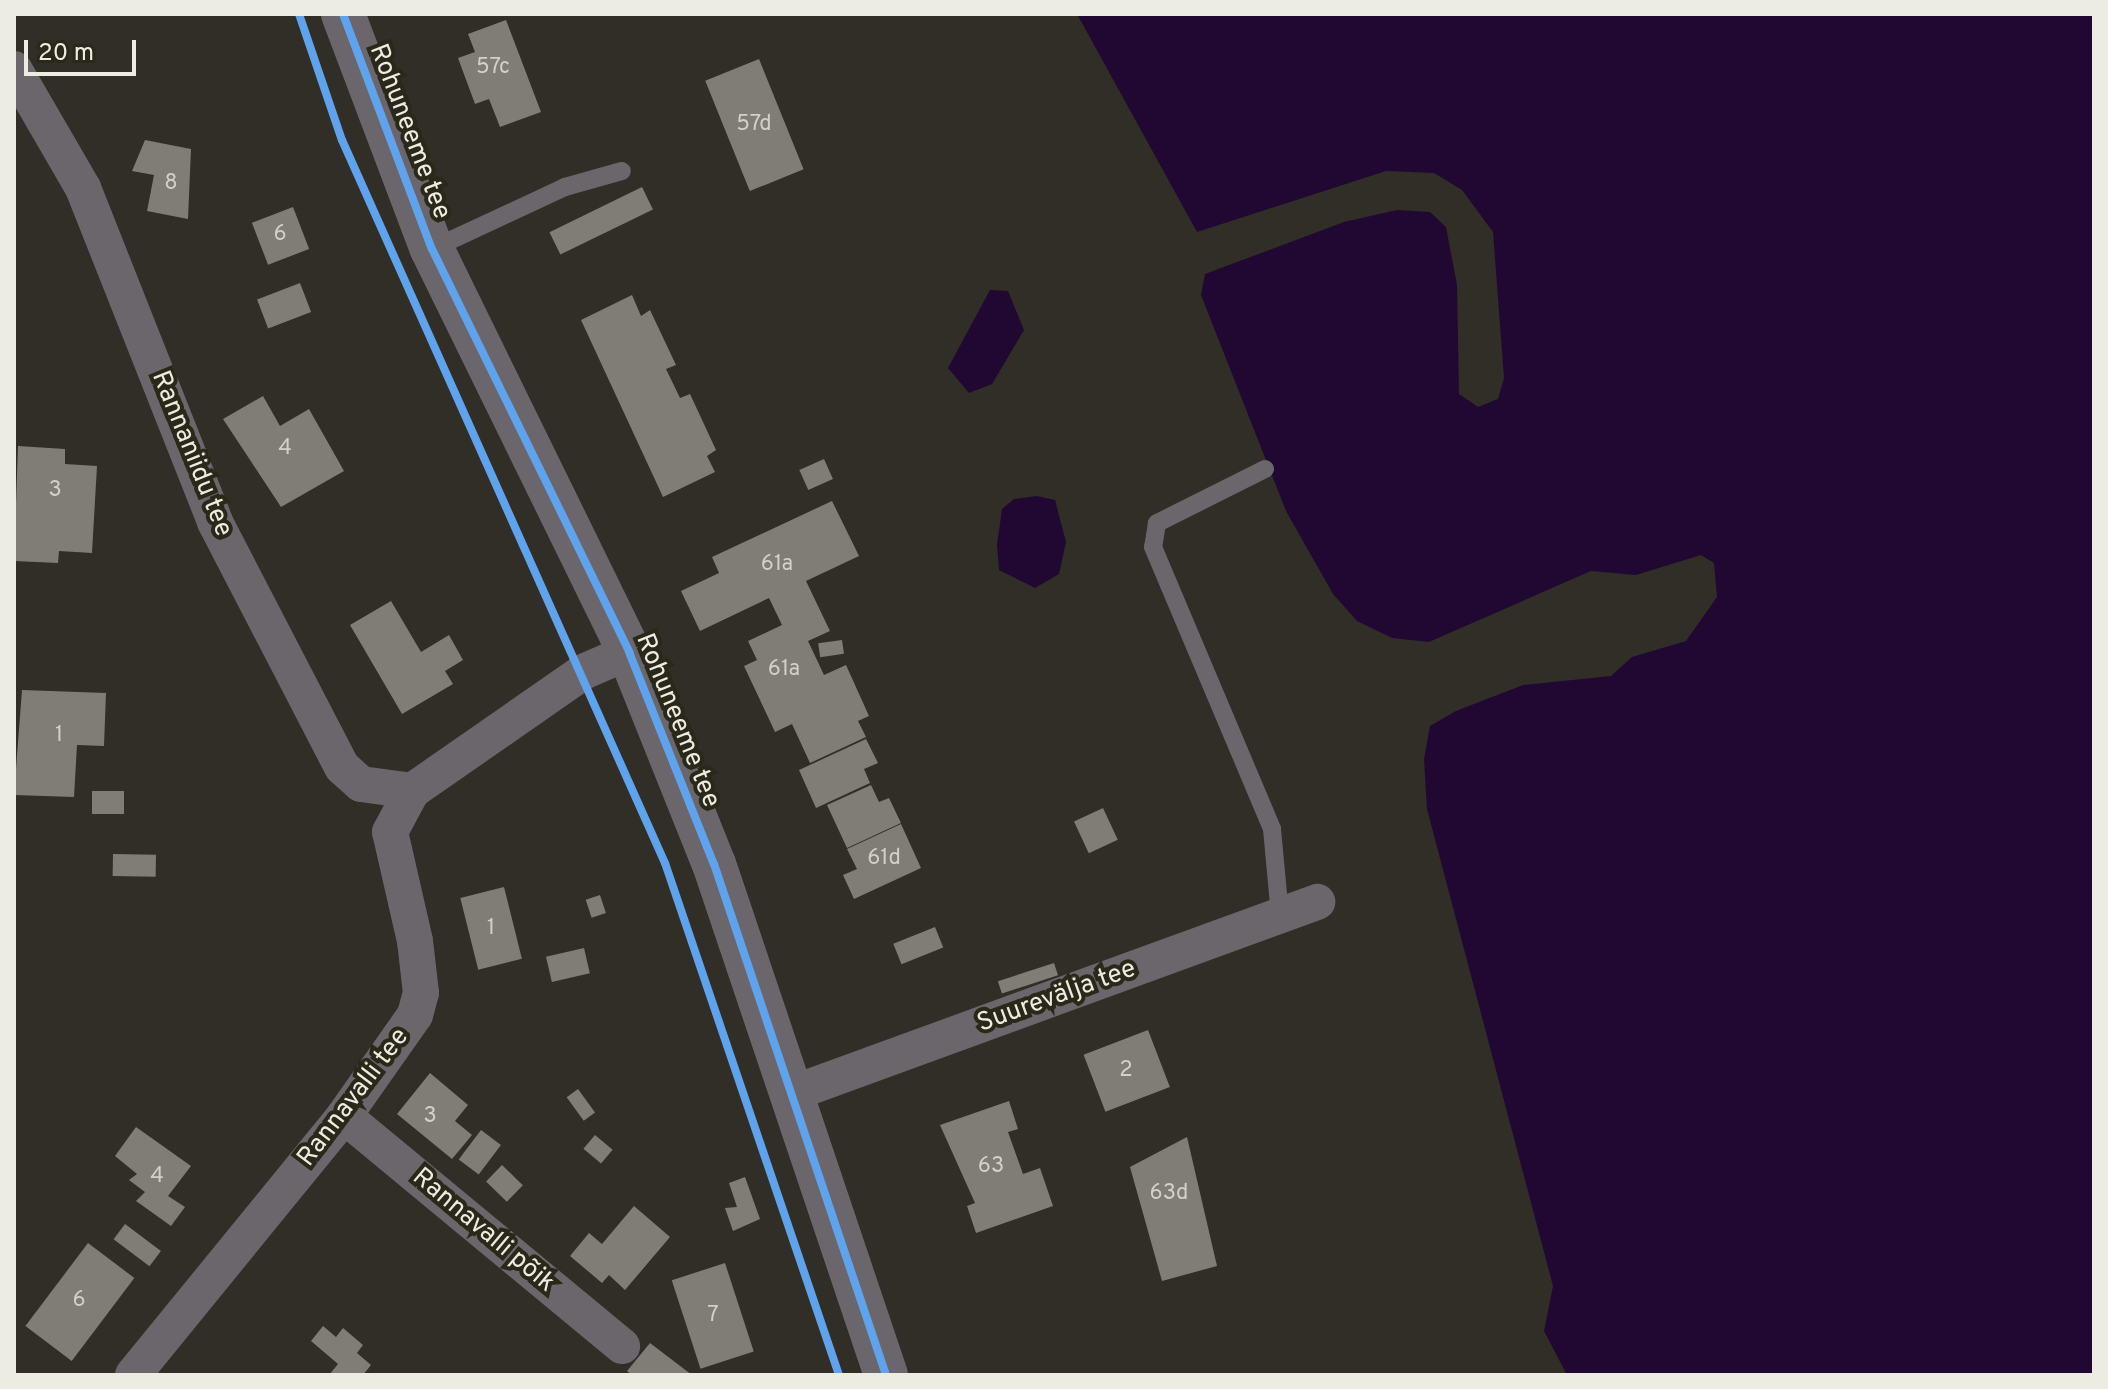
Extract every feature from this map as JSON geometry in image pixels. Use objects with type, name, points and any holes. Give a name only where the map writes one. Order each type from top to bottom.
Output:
[{"type":"street","name":"Rohuneeme tee","points":[[343,14],[432,249],[629,652],[796,1092],[886,1375]]},
{"type":"street","name":"Rannaniidu tee","points":[[14,69],[83,188],[215,522],[342,767],[361,784],[412,791]]},
{"type":"street","name":"Rannavalli tee","points":[[133,1375],[344,1116],[415,1015],[421,993],[390,832],[412,791],[583,672],[629,652]]},
{"type":"street","name":"Suurevälja tee","points":[[796,1092],[1317,902]]},
{"type":"street","name":"Rannavalli põik","points":[[344,1116],[622,1346]]},
{"type":"lane","points":[[432,249],[565,187],[622,171]]},
{"type":"lane","points":[[1265,469],[1157,523],[1153,547],[1272,829],[1280,915]]},
{"type":"shaded area","points":[[1077,14],[2094,14],[2094,1375],[1567,1375],[1544,1331],[1553,1286],[1427,809],[1424,759],[1430,726],[1456,711],[1523,685],[1611,676],[1632,657],[1686,641],[1717,597],[1714,563],[1701,555],[1636,575],[1591,571],[1429,642],[1392,638],[1357,621],[1333,594],[1286,511],[1201,295],[1205,274],[1344,222],[1397,210],[1430,212],[1446,227],[1457,285],[1459,394],[1478,407],[1498,399],[1504,378],[1493,232],[1462,190],[1434,173],[1386,171],[1197,232]]},
{"type":"shaded area","points":[[990,290],[1008,291],[1024,330],[992,384],[969,393],[948,368]]},
{"type":"shaded area","points":[[1037,496],[1055,500],[1066,542],[1059,574],[1035,588],[999,570],[997,545],[1002,509],[1014,499]]},
{"type":"building","points":[[506,20],[541,112],[500,127],[489,99],[475,104],[458,58],[475,52],[468,34]]},
{"type":"building","points":[[759,59],[804,169],[750,191],[705,81]]},
{"type":"building","points":[[145,140],[191,149],[188,219],[147,211],[154,175],[132,171]]},
{"type":"building","points":[[642,187],[653,209],[560,255],[549,232]]},
{"type":"building","points":[[293,207],[309,249],[268,265],[252,223]]},
{"type":"building","points":[[300,283],[311,312],[268,328],[257,299]]},
{"type":"building","points":[[632,295],[641,316],[650,310],[676,365],[666,369],[680,398],[690,394],[716,450],[707,456],[715,472],[663,497],[581,320]]},
{"type":"building","points":[[263,396],[280,426],[309,409],[344,471],[281,507],[223,419]]},
{"type":"building","points":[[18,446],[65,449],[65,464],[97,466],[92,553],[59,551],[58,563],[14,561]]},
{"type":"building","points":[[824,459],[833,479],[808,490],[799,470]]},
{"type":"building","points":[[832,501],[859,556],[806,581],[830,631],[808,641],[824,675],[846,665],[869,716],[858,721],[866,737],[810,763],[792,724],[775,732],[744,666],[757,660],[748,641],[782,625],[769,598],[700,631],[681,591],[719,573],[712,557]]},
{"type":"building","points":[[391,601],[421,652],[449,635],[463,660],[445,671],[453,684],[402,714],[350,625]]},
{"type":"building","points":[[842,640],[844,654],[820,657],[818,643]]},
{"type":"building","points":[[22,690],[106,693],[104,746],[77,745],[74,797],[14,795]]},
{"type":"building","points":[[866,739],[878,763],[864,769],[870,783],[816,808],[799,770]]},
{"type":"building","points":[[871,785],[879,802],[889,798],[901,823],[847,848],[827,805]]},
{"type":"building","points":[[92,791],[124,791],[124,814],[92,814]]},
{"type":"building","points":[[1103,808],[1118,840],[1089,853],[1074,822]]},
{"type":"building","points":[[901,824],[921,868],[854,899],[843,875],[857,869],[847,849]]},
{"type":"building","points":[[113,854],[156,855],[156,877],[113,876]]},
{"type":"building","points":[[504,887],[522,959],[478,970],[460,898]]},
{"type":"building","points":[[600,895],[606,913],[592,918],[586,900]]},
{"type":"building","points":[[935,927],[943,947],[902,964],[893,944]]},
{"type":"building","points":[[584,948],[590,973],[552,982],[546,957]]},
{"type":"building","points":[[1054,963],[1058,975],[1002,994],[998,981]]},
{"type":"building","points":[[1148,1030],[1170,1087],[1105,1112],[1084,1055]]},
{"type":"building","points":[[430,1073],[468,1105],[455,1121],[472,1135],[452,1159],[397,1114]]},
{"type":"building","points":[[578,1089],[595,1112],[584,1121],[567,1097]]},
{"type":"building","points":[[1009,1101],[1018,1129],[1008,1132],[1023,1174],[1040,1168],[1053,1206],[976,1233],[967,1206],[975,1203],[940,1125]]},
{"type":"building","points":[[136,1127],[191,1166],[168,1196],[185,1207],[171,1226],[136,1201],[145,1192],[129,1180],[137,1174],[115,1156]]},
{"type":"building","points":[[481,1130],[501,1145],[479,1175],[459,1160]]},
{"type":"building","points":[[595,1135],[613,1150],[601,1164],[583,1149]]},
{"type":"building","points":[[1187,1137],[1217,1266],[1162,1281],[1130,1167]]},
{"type":"building","points":[[502,1165],[523,1185],[507,1202],[486,1182]]},
{"type":"building","points":[[745,1177],[760,1219],[733,1231],[725,1208],[737,1207],[729,1183]]},
{"type":"building","points":[[634,1206],[670,1237],[625,1290],[609,1275],[602,1283],[570,1256],[589,1233],[602,1244]]},
{"type":"building","points":[[125,1224],[161,1251],[150,1266],[114,1239]]},
{"type":"building","points":[[88,1243],[134,1278],[72,1361],[25,1326]]},
{"type":"building","points":[[725,1263],[754,1351],[700,1369],[672,1280]]},
{"type":"building","points":[[323,1326],[336,1337],[343,1328],[363,1345],[357,1353],[371,1365],[363,1375],[329,1375],[338,1364],[311,1341]]},
{"type":"building","points":[[650,1343],[692,1375],[632,1375],[627,1371]]},
{"type":"cycle path","points":[[299,14],[342,140],[665,863],[839,1375]]},
{"type":"cycle path","points":[[343,14],[432,249],[629,652],[714,864],[886,1375]]}]
